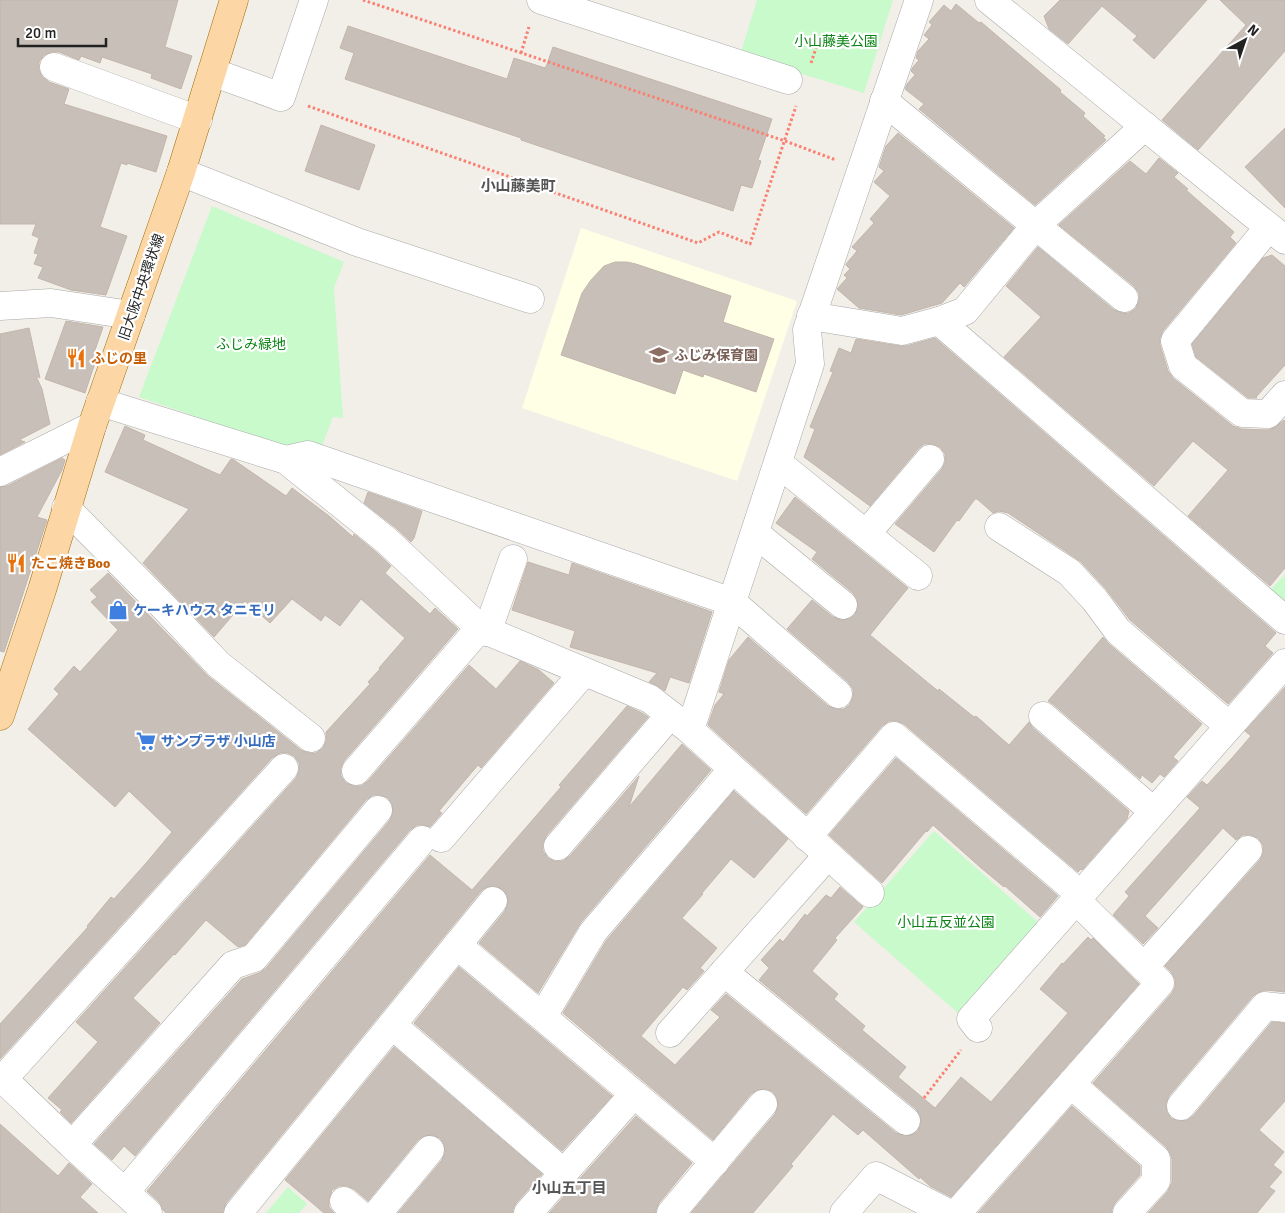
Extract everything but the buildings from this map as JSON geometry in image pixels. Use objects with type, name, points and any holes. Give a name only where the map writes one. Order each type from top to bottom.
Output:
[{"type":"main road","name":"旧大阪中央環状線","points":[[0,716],[42,590],[96,414],[198,120],[234,0]]},
{"type":"street","points":[[212,72],[281,97],[314,0]]},
{"type":"street","points":[[541,0],[798,85]]},
{"type":"street","points":[[558,846],[680,722],[732,602],[810,364],[806,330],[918,0]]},
{"type":"street","points":[[1003,5],[1145,126],[1277,233],[1174,341],[1183,366],[1242,413],[1268,414],[1285,395]]},
{"type":"street","points":[[54,67],[198,120]]},
{"type":"street","points":[[884,101],[1124,298]]},
{"type":"street","points":[[811,316],[902,331],[939,321],[965,311],[1036,225],[1145,126]]},
{"type":"street","points":[[181,172],[356,242],[530,299]]},
{"type":"street","points":[[0,306],[51,303],[131,315]]},
{"type":"street","points":[[939,321],[1285,620]]},
{"type":"street","points":[[0,472],[96,414],[286,460],[386,540],[483,630],[650,699],[680,722],[870,893]]},
{"type":"street","points":[[286,460],[308,455],[732,602],[838,694]]},
{"type":"street","points":[[866,534],[930,459]]},
{"type":"street","points":[[778,463],[918,576]]},
{"type":"street","points":[[66,508],[218,664],[311,738]]},
{"type":"street","points":[[999,527],[1069,572],[1095,600],[1118,631],[1229,726]]},
{"type":"street","points":[[755,533],[843,605]]},
{"type":"street","points":[[356,771],[483,630],[513,559]]},
{"type":"street","points":[[978,1028],[971,1019],[1285,663]]},
{"type":"street","points":[[125,1192],[431,839],[584,672]]},
{"type":"street","points":[[1043,716],[1153,811]]},
{"type":"street","points":[[807,836],[894,736],[1078,896],[1160,983],[957,1213]]},
{"type":"street","points":[[148,1213],[72,1145],[2,1078],[284,768]]},
{"type":"street","points":[[543,1016],[593,932],[733,769]]},
{"type":"street","points":[[72,1145],[233,965],[254,958],[378,810]]},
{"type":"street","points":[[1144,967],[1248,850]]},
{"type":"street","points":[[670,1033],[828,855]]},
{"type":"street","points":[[238,1213],[493,901]]},
{"type":"street","points":[[457,945],[715,1162]]},
{"type":"street","points":[[724,972],[906,1121]]},
{"type":"street","points":[[1181,1106],[1265,1006],[1285,1008]]},
{"type":"street","points":[[392,1025],[564,1173]]},
{"type":"street","points":[[1071,1084],[1156,1159],[1156,1181],[1127,1213]]},
{"type":"street","points":[[528,1213],[634,1094]]},
{"type":"street","points":[[671,1213],[764,1104]]},
{"type":"street","points":[[378,1213],[430,1150]]},
{"type":"street","points":[[844,1213],[876,1176],[948,1213]]},
{"type":"path","points":[[363,0],[785,141],[842,162]]},
{"type":"path","points":[[281,97],[698,243],[719,232],[750,244],[785,141],[798,85],[817,45]]},
{"type":"shaded area","name":"ふじみ保育園","points":[[581,228],[797,301],[737,481],[522,408]]},
{"type":"green space","name":"小山藤美公園","points":[[757,0],[893,0],[864,93],[740,55]]},
{"type":"green space","name":"ふじみ緑地","points":[[212,206],[344,262],[334,288],[343,418],[333,417],[320,451],[290,449],[139,397]]},
{"type":"green space","points":[[1285,574],[1285,610],[1267,594]]},
{"type":"green space","name":"小山五反並公園","points":[[934,831],[1039,923],[959,1014],[854,922]]},
{"type":"green space","points":[[288,1187],[307,1204],[299,1213],[266,1213]]},
{"type":"place","name":"ふじみ保育園","points":[[659,355]]},
{"type":"place","name":"ふじの里","points":[[76,358]]},
{"type":"place","name":"たこ焼きBoo","points":[[16,563]]},
{"type":"place","name":"ケーキハウス タニモリ","points":[[118,610]]},
{"type":"place","name":"サンプラザ 小山店","points":[[146,741]]},
{"type":"district","name":"小山藤美町","points":[[518,186]]},
{"type":"district","name":"小山五丁目","points":[[569,1188]]}]
